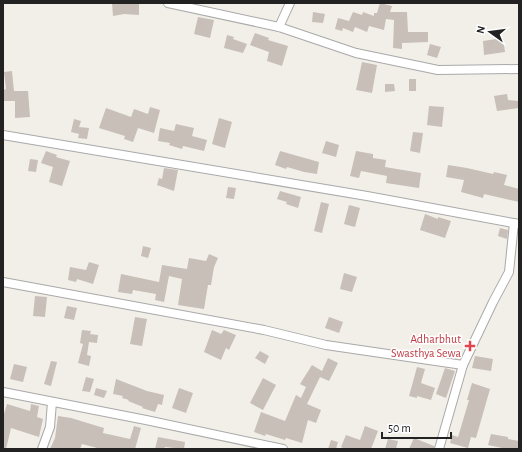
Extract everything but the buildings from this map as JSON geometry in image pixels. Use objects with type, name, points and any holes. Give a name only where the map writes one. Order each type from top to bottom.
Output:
[{"type":"street","points":[[168,3],[279,27],[356,53],[438,70],[519,69]]},
{"type":"street","points":[[279,27],[290,3]]},
{"type":"street","points":[[3,135],[367,196],[517,224],[510,272],[493,302],[464,365],[439,449]]},
{"type":"street","points":[[3,282],[264,330],[326,345],[464,365]]},
{"type":"street","points":[[3,392],[284,449]]},
{"type":"street","points":[[42,449],[50,427],[52,402]]},
{"type":"place","name":"Adharbhut Swasthya Sewa","points":[[470,346]]}]
